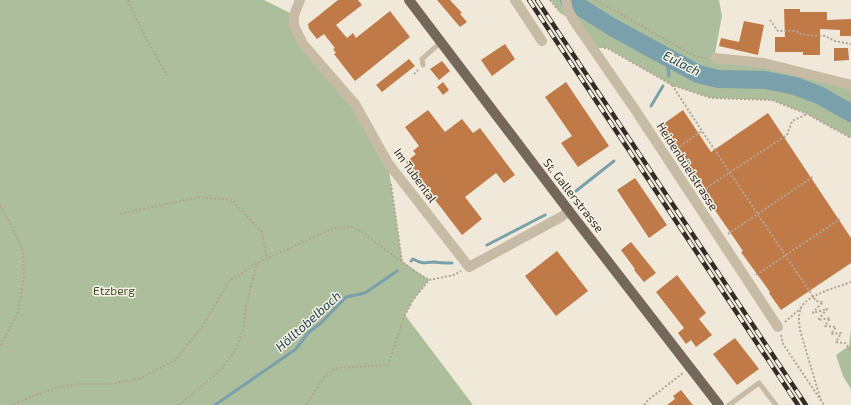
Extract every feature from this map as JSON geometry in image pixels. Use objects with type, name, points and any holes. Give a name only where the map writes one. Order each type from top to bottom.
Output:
[{"type":"main road","name":"St. Gallerstrasse","points":[[408,0],[719,405]]},
{"type":"street","name":"Im Tubental","points":[[300,0],[294,15],[294,26],[304,44],[355,104],[388,163],[469,267]]},
{"type":"street","points":[[515,0],[542,41]]},
{"type":"street","name":"Heidenbüelstrasse","points":[[567,5],[574,21],[636,111],[778,327]]},
{"type":"street","points":[[715,58],[764,63],[851,85]]},
{"type":"street","points":[[469,267],[561,217],[569,211]]},
{"type":"lane","points":[[423,65],[422,59],[441,42]]},
{"type":"lane","points":[[729,405],[759,383],[776,405]]},
{"type":"path","points":[[128,0],[142,30],[167,76]]},
{"type":"path","points":[[596,0],[696,56],[715,58]]},
{"type":"path","points":[[770,20],[778,31],[796,31],[802,35],[825,36],[835,41],[851,44]]},
{"type":"path","points":[[593,48],[607,48],[672,85],[711,98],[772,100],[807,114],[851,138]]},
{"type":"path","points":[[672,85],[813,297],[816,301],[823,302],[814,311],[814,313],[827,309],[818,320],[830,318],[825,326],[836,326],[830,334],[841,333],[836,342],[845,343],[851,351]]},
{"type":"path","points":[[703,190],[787,135],[792,121],[807,114]]},
{"type":"path","points":[[676,149],[702,131]]},
{"type":"path","points":[[388,163],[402,261]]},
{"type":"path","points":[[731,232],[814,176]]},
{"type":"path","points":[[120,214],[199,197],[232,200],[262,232],[267,258]]},
{"type":"path","points":[[0,206],[11,224],[22,251],[24,277],[18,312],[0,346]]},
{"type":"path","points":[[759,273],[840,219]]},
{"type":"path","points":[[10,405],[58,387],[77,384],[111,384],[141,378],[176,360],[202,327],[229,281],[267,258],[334,228],[352,227],[362,232],[429,280]]},
{"type":"path","points":[[180,405],[222,369],[236,349],[244,327],[246,305],[258,263]]},
{"type":"path","points":[[306,405],[324,377],[336,368],[388,365],[405,315],[413,300],[429,280],[454,275],[469,267]]},
{"type":"path","points":[[792,316],[813,297],[851,282]]},
{"type":"path","points":[[801,307],[799,320],[800,330],[821,401]]},
{"type":"path","points":[[778,327],[783,344],[824,405]]},
{"type":"path","points":[[644,405],[648,400],[690,367]]},
{"type":"green space","name":"Etzberg","points":[[0,0],[264,0],[294,15],[294,26],[355,104],[388,163],[402,261],[429,280],[413,300],[405,315],[473,405],[0,405]]},
{"type":"green space","points":[[551,0],[719,0],[722,16],[714,58],[851,85],[851,138],[807,114],[772,100],[711,98],[672,85],[607,48],[593,48],[574,21],[560,13]]},
{"type":"green space","points":[[851,329],[851,389],[843,376],[836,355],[849,346]]},
{"type":"building","points":[[338,0],[358,0],[362,5],[336,25],[347,38],[353,33],[356,38],[390,11],[410,37],[355,81],[334,54],[336,53],[333,49],[335,48],[324,34],[317,39],[309,29],[308,24]]},
{"type":"building","points":[[437,0],[450,0],[462,13],[460,14],[467,22],[460,27]]},
{"type":"building","points":[[784,9],[800,9],[800,12],[827,12],[827,20],[851,19],[851,36],[840,36],[840,30],[820,29],[820,55],[803,55],[803,52],[775,52],[775,37],[785,37]]},
{"type":"building","points":[[744,21],[764,25],[758,55],[719,46],[721,38],[739,42]]},
{"type":"building","points":[[505,44],[515,59],[492,76],[481,60]]},
{"type":"building","points":[[834,48],[848,48],[849,60],[834,61]]},
{"type":"building","points":[[409,59],[415,66],[382,92],[376,85]]},
{"type":"building","points":[[442,61],[450,71],[439,80],[430,69]]},
{"type":"building","points":[[443,82],[449,90],[443,95],[437,87]]},
{"type":"building","points":[[566,82],[609,146],[578,167],[561,143],[572,136],[545,97]]},
{"type":"building","points":[[428,110],[445,132],[462,119],[473,133],[480,128],[515,175],[504,183],[496,173],[465,197],[482,219],[462,235],[406,162],[416,154],[413,151],[419,146],[405,127]]},
{"type":"building","points":[[683,110],[711,152],[768,113],[851,238],[851,263],[781,310],[741,252],[743,251],[686,168],[688,167],[659,127]]},
{"type":"building","points":[[635,178],[667,225],[649,238],[617,190]]},
{"type":"building","points":[[631,242],[656,273],[644,282],[621,250]]},
{"type":"building","points":[[557,251],[588,291],[556,316],[525,276]]},
{"type":"building","points":[[677,275],[706,313],[699,319],[712,335],[696,347],[691,340],[686,344],[678,333],[684,328],[656,292]]},
{"type":"building","points":[[735,338],[759,369],[737,385],[713,354]]},
{"type":"building","points":[[681,390],[693,405],[667,405],[675,399],[673,396]]},
{"type":"waterway","name":"Eulach","points":[[569,0],[612,27],[698,74],[718,79],[765,80],[795,86],[819,95],[851,113]]},
{"type":"waterway","name":"Hölltobelbach","points":[[667,57],[669,76]]},
{"type":"waterway","name":"Hölltobelbach","points":[[651,106],[663,86]]},
{"type":"waterway","name":"Hölltobelbach","points":[[576,191],[614,161]]},
{"type":"waterway","name":"Hölltobelbach","points":[[487,245],[545,215]]},
{"type":"waterway","name":"Hölltobelbach","points":[[411,261],[413,259],[422,263],[452,263]]},
{"type":"waterway","name":"Hölltobelbach","points":[[215,405],[296,349],[308,333],[322,322],[346,297],[365,293],[397,271]]},
{"type":"railway","points":[[529,0],[798,405]]},
{"type":"railway","points":[[537,0],[806,405]]}]
